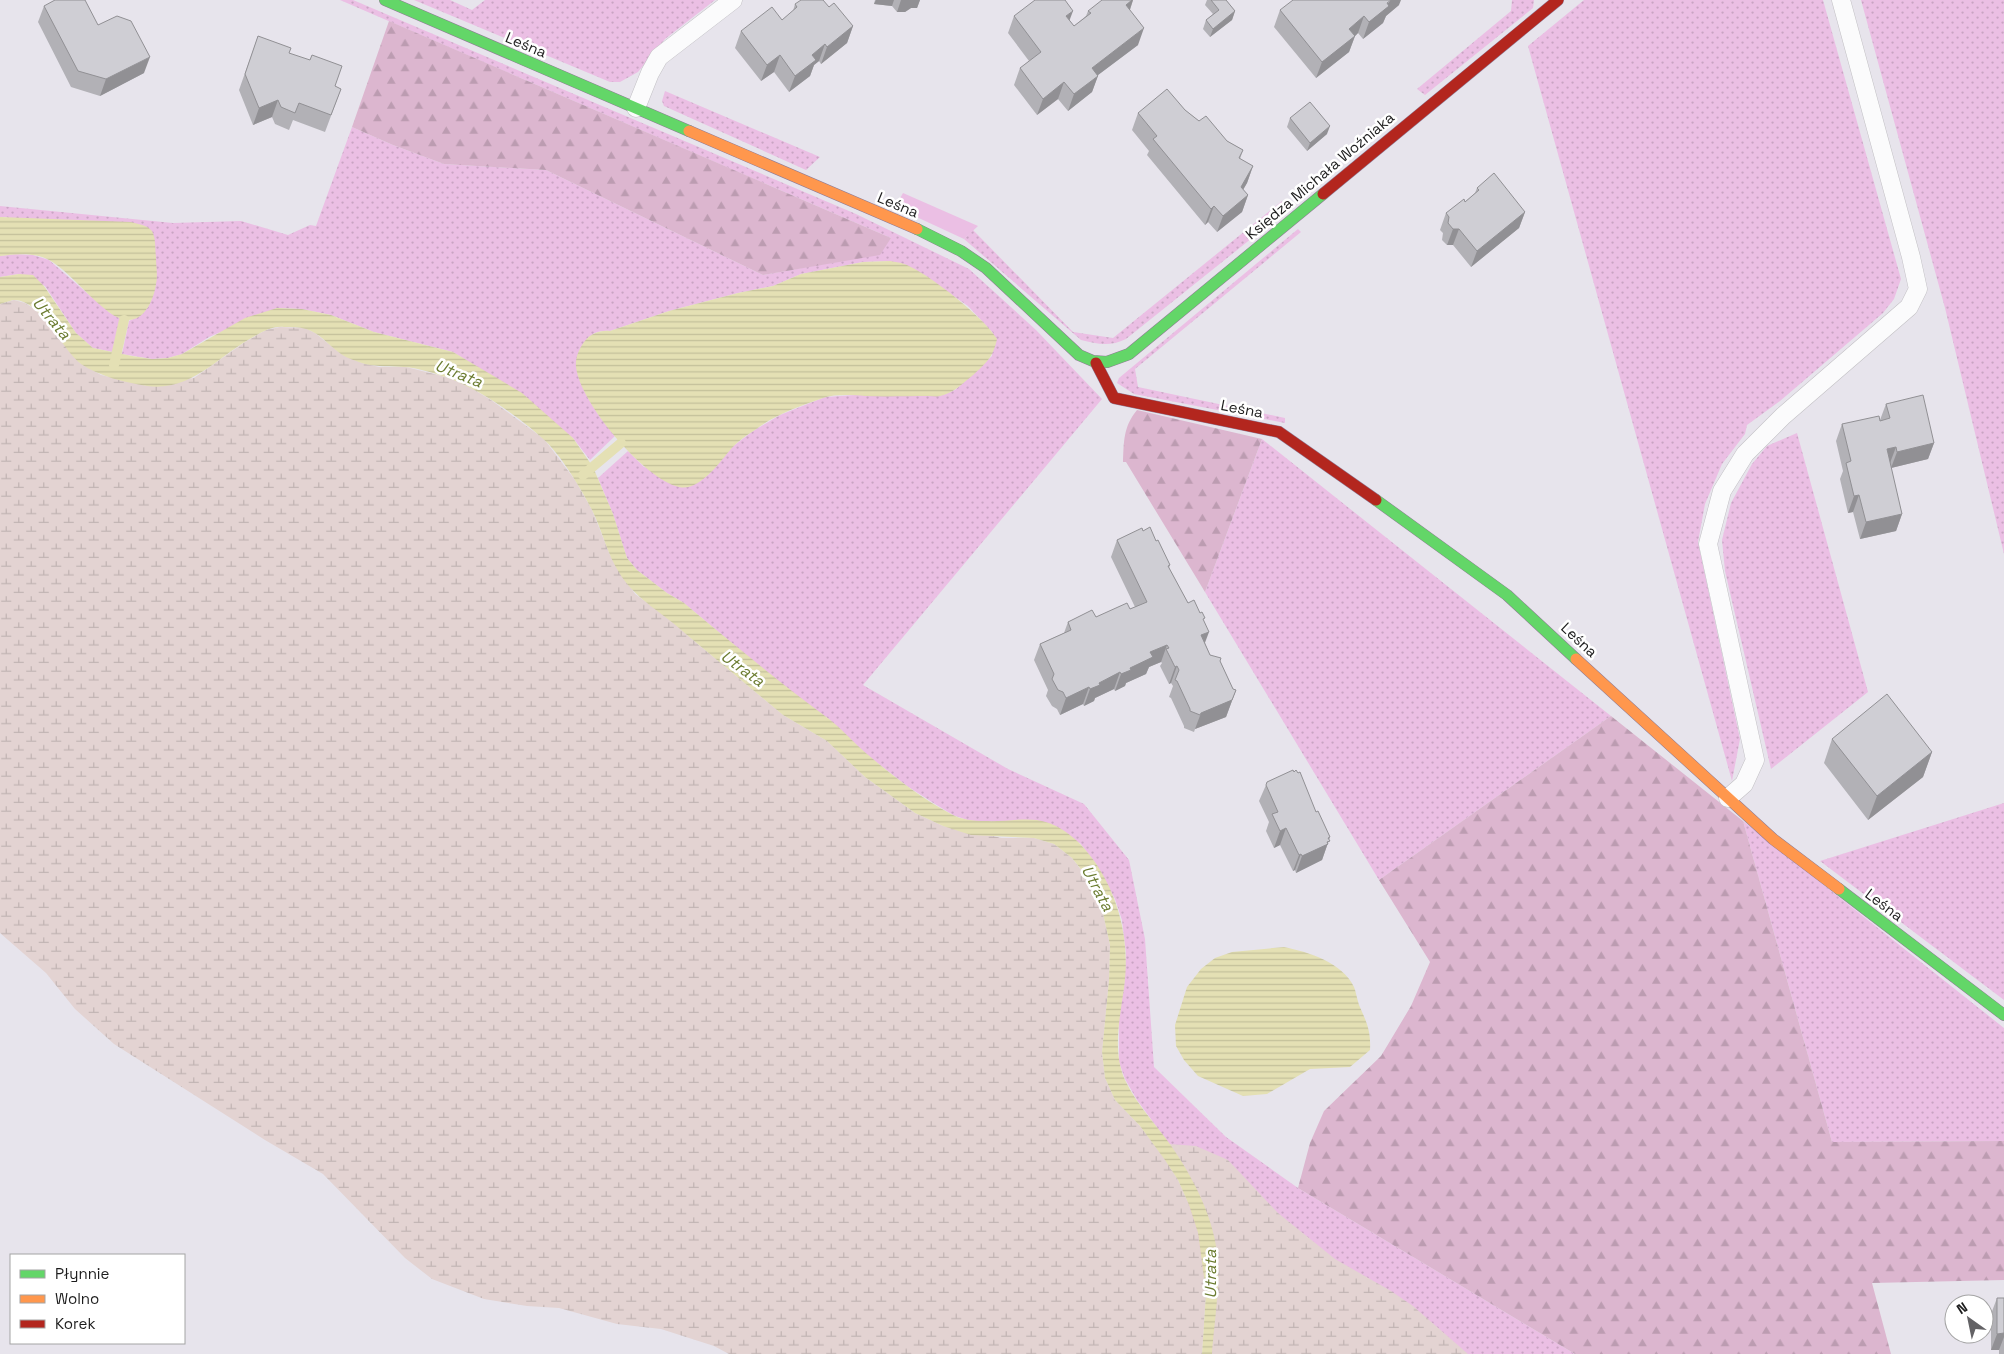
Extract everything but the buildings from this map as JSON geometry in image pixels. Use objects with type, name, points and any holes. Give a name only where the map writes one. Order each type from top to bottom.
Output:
[{"type":"street","name":"Leśna","points":[[385,0],[888,216],[961,251],[986,268],[1072,350],[1096,363],[1114,398],[1279,432],[1508,595],[1773,839],[2004,1015]]},
{"type":"street","name":"Księdza Michała Woźniaka","points":[[1096,363],[1118,360],[1130,354],[1555,1]]},
{"type":"lane","points":[[636,108],[650,73],[659,58],[733,0]]},
{"type":"lane","points":[[1728,798],[1744,784],[1755,760],[1708,544],[1722,491],[1745,454],[1783,416],[1909,307],[1918,288],[1841,0]]},
{"type":"shaded area","points":[[340,0],[353,0],[856,214],[969,269],[1036,330],[1102,399],[863,685],[1008,769],[1084,804],[1129,860],[1145,939],[1154,1067],[1226,1137],[1298,1188],[1575,1354],[1212,1354],[1213,1329],[1178,1156],[1137,1100],[1125,1079],[1119,1062],[1119,1015],[1124,987],[1126,953],[1122,920],[1115,899],[1097,865],[1080,843],[1001,822],[970,821],[953,815],[907,786],[866,754],[830,720],[782,685],[684,603],[667,593],[637,570],[627,558],[613,514],[598,478],[628,451],[644,467],[708,475],[732,447],[753,431],[780,415],[825,397],[855,395],[940,396],[955,390],[992,356],[993,333],[968,306],[939,286],[890,261],[863,262],[801,274],[773,286],[669,311],[610,331],[596,333],[584,343],[579,354],[577,366],[585,391],[592,404],[615,436],[590,460],[573,438],[479,368],[453,352],[374,332],[331,315],[302,309],[277,308],[209,337],[182,354],[168,358],[152,359],[122,354],[129,321],[136,318],[148,307],[156,284],[6,217],[0,217],[0,206],[173,223],[241,221],[288,235],[310,225],[316,226],[352,127],[444,164],[546,170],[763,275],[824,264],[891,238]]},
{"type":"shaded area","points":[[414,0],[450,0],[472,10],[485,0],[715,0],[665,39],[638,72],[620,82],[610,82]]},
{"type":"shaded area","points":[[1512,0],[1534,0],[1533,8],[1425,95],[1417,89],[1511,11]]},
{"type":"shaded area","points":[[1584,0],[1823,0],[1901,279],[1894,299],[1883,313],[1780,401],[1747,425],[1745,434],[1722,464],[1705,504],[1698,542],[1740,739],[1732,781],[1528,46]]},
{"type":"shaded area","points":[[1861,0],[2004,0],[2004,554],[1945,308]]},
{"type":"shaded area","points":[[665,91],[820,157],[806,170],[664,106],[662,101]]},
{"type":"shaded area","points":[[903,193],[978,226],[964,239],[895,207]]},
{"type":"shaded area","points":[[1282,201],[1282,214],[1126,339],[1109,344],[1098,344],[1081,340],[964,239],[973,230],[1073,332],[1113,338]]},
{"type":"shaded area","points":[[1298,229],[1301,232],[1135,369],[1138,387],[1285,418],[1285,423],[1134,394],[1117,383],[1119,378]]},
{"type":"shaded area","points":[[15,254],[33,255],[49,260],[110,313],[120,318],[113,352],[93,348],[76,333],[45,286],[19,274],[0,277],[0,256]]},
{"type":"shaded area","points":[[1797,433],[1868,692],[1771,769],[1725,571],[1722,540],[1731,503],[1752,464],[1767,446]]},
{"type":"shaded area","points":[[1262,439],[1611,716],[1379,880],[1205,592]]},
{"type":"shaded area","points":[[2004,803],[2004,1000],[1820,861]]},
{"type":"shaded area","points":[[1743,821],[2004,1028],[2004,1141],[1832,1142]]},
{"type":"green space","points":[[389,21],[891,238],[880,255],[763,275],[546,170],[444,164],[393,145],[352,127]]},
{"type":"green space","points":[[14,300],[25,303],[36,310],[80,363],[101,375],[148,386],[194,378],[245,342],[266,330],[280,327],[305,328],[315,333],[340,353],[362,363],[379,367],[406,367],[450,378],[466,385],[491,400],[544,439],[575,480],[592,510],[610,555],[635,594],[674,622],[783,715],[827,741],[865,777],[915,813],[943,826],[1002,838],[1034,838],[1054,844],[1072,858],[1087,878],[1102,909],[1110,945],[1109,980],[1102,1052],[1105,1078],[1115,1100],[1140,1126],[1178,1180],[1198,1233],[1206,1293],[1202,1354],[729,1354],[714,1346],[661,1329],[617,1324],[559,1308],[527,1306],[484,1299],[432,1279],[405,1258],[323,1174],[265,1140],[114,1044],[75,1009],[46,973],[0,933],[0,304]]},
{"type":"green space","points":[[1137,410],[1262,439],[1205,592],[1126,462],[1123,462],[1124,441],[1127,429],[1132,416]]},
{"type":"green space","points":[[1611,716],[1743,821],[1832,1142],[2004,1141],[2004,1280],[1872,1283],[1891,1354],[1575,1354],[1298,1188],[1310,1143],[1324,1111],[1381,1056],[1411,1006],[1430,962],[1379,880]]},
{"type":"green space","points":[[1169,1144],[1196,1146],[1228,1160],[1278,1213],[1335,1259],[1413,1306],[1468,1354],[1212,1354],[1218,1266]]},
{"type":"water","points":[[0,217],[131,222],[148,227],[154,237],[157,281],[148,308],[139,317],[127,320],[119,318],[99,304],[68,274],[49,260],[31,255],[0,256]]},
{"type":"water","points":[[890,261],[911,267],[939,284],[981,320],[997,339],[991,356],[985,364],[949,393],[938,396],[838,395],[814,401],[788,411],[762,425],[736,444],[701,481],[687,487],[679,487],[665,481],[632,455],[601,419],[580,382],[576,360],[584,342],[596,333],[610,331],[669,311],[773,286],[801,274],[863,262]]},
{"type":"water","name":"Utrata","points":[[19,274],[33,275],[44,286],[76,333],[93,348],[132,356],[152,359],[168,358],[182,354],[245,318],[277,308],[302,309],[331,315],[374,332],[453,352],[522,393],[573,438],[593,467],[613,514],[627,558],[637,570],[667,593],[684,603],[774,677],[829,719],[867,754],[897,778],[918,794],[959,818],[981,821],[1037,820],[1064,830],[1072,836],[1091,857],[1105,879],[1118,909],[1122,924],[1126,972],[1118,1034],[1121,1069],[1130,1090],[1172,1146],[1186,1169],[1206,1209],[1214,1237],[1217,1251],[1218,1277],[1212,1354],[1202,1354],[1206,1293],[1198,1233],[1189,1205],[1178,1180],[1165,1160],[1140,1126],[1115,1100],[1105,1078],[1102,1052],[1109,980],[1110,945],[1102,909],[1087,877],[1072,858],[1054,844],[1034,838],[971,835],[943,826],[915,813],[865,777],[827,741],[783,715],[634,592],[615,566],[592,510],[556,453],[522,421],[474,390],[451,379],[422,370],[365,364],[350,359],[311,331],[289,327],[276,327],[262,332],[191,378],[178,383],[163,386],[147,386],[121,381],[104,376],[81,364],[32,307],[23,302],[13,300],[0,304],[0,277]]},
{"type":"water","points":[[1284,947],[1314,955],[1333,965],[1349,978],[1368,1027],[1370,1050],[1350,1067],[1310,1069],[1267,1094],[1243,1096],[1198,1076],[1184,1060],[1176,1046],[1175,1025],[1187,987],[1201,969],[1215,958],[1232,952]]},
{"type":"waterway","points":[[114,365],[124,320]]},
{"type":"waterway","points":[[583,475],[621,443]]},
{"type":"traffic: fast","points":[[385,0],[689,131]]},
{"type":"traffic: fast","points":[[917,229],[961,251],[986,268],[1079,355],[1093,361],[1107,362],[1129,354],[1323,194]]},
{"type":"traffic: fast","points":[[1376,500],[1507,595],[1576,659]]},
{"type":"traffic: fast","points":[[1839,889],[2004,1015]]},
{"type":"traffic: slow","points":[[689,131],[917,229]]},
{"type":"traffic: slow","points":[[1576,659],[1773,839],[1839,889]]},
{"type":"traffic: jam","points":[[1323,194],[1558,0]]},
{"type":"traffic: jam","points":[[1096,363],[1114,398],[1279,432],[1376,500]]}]
